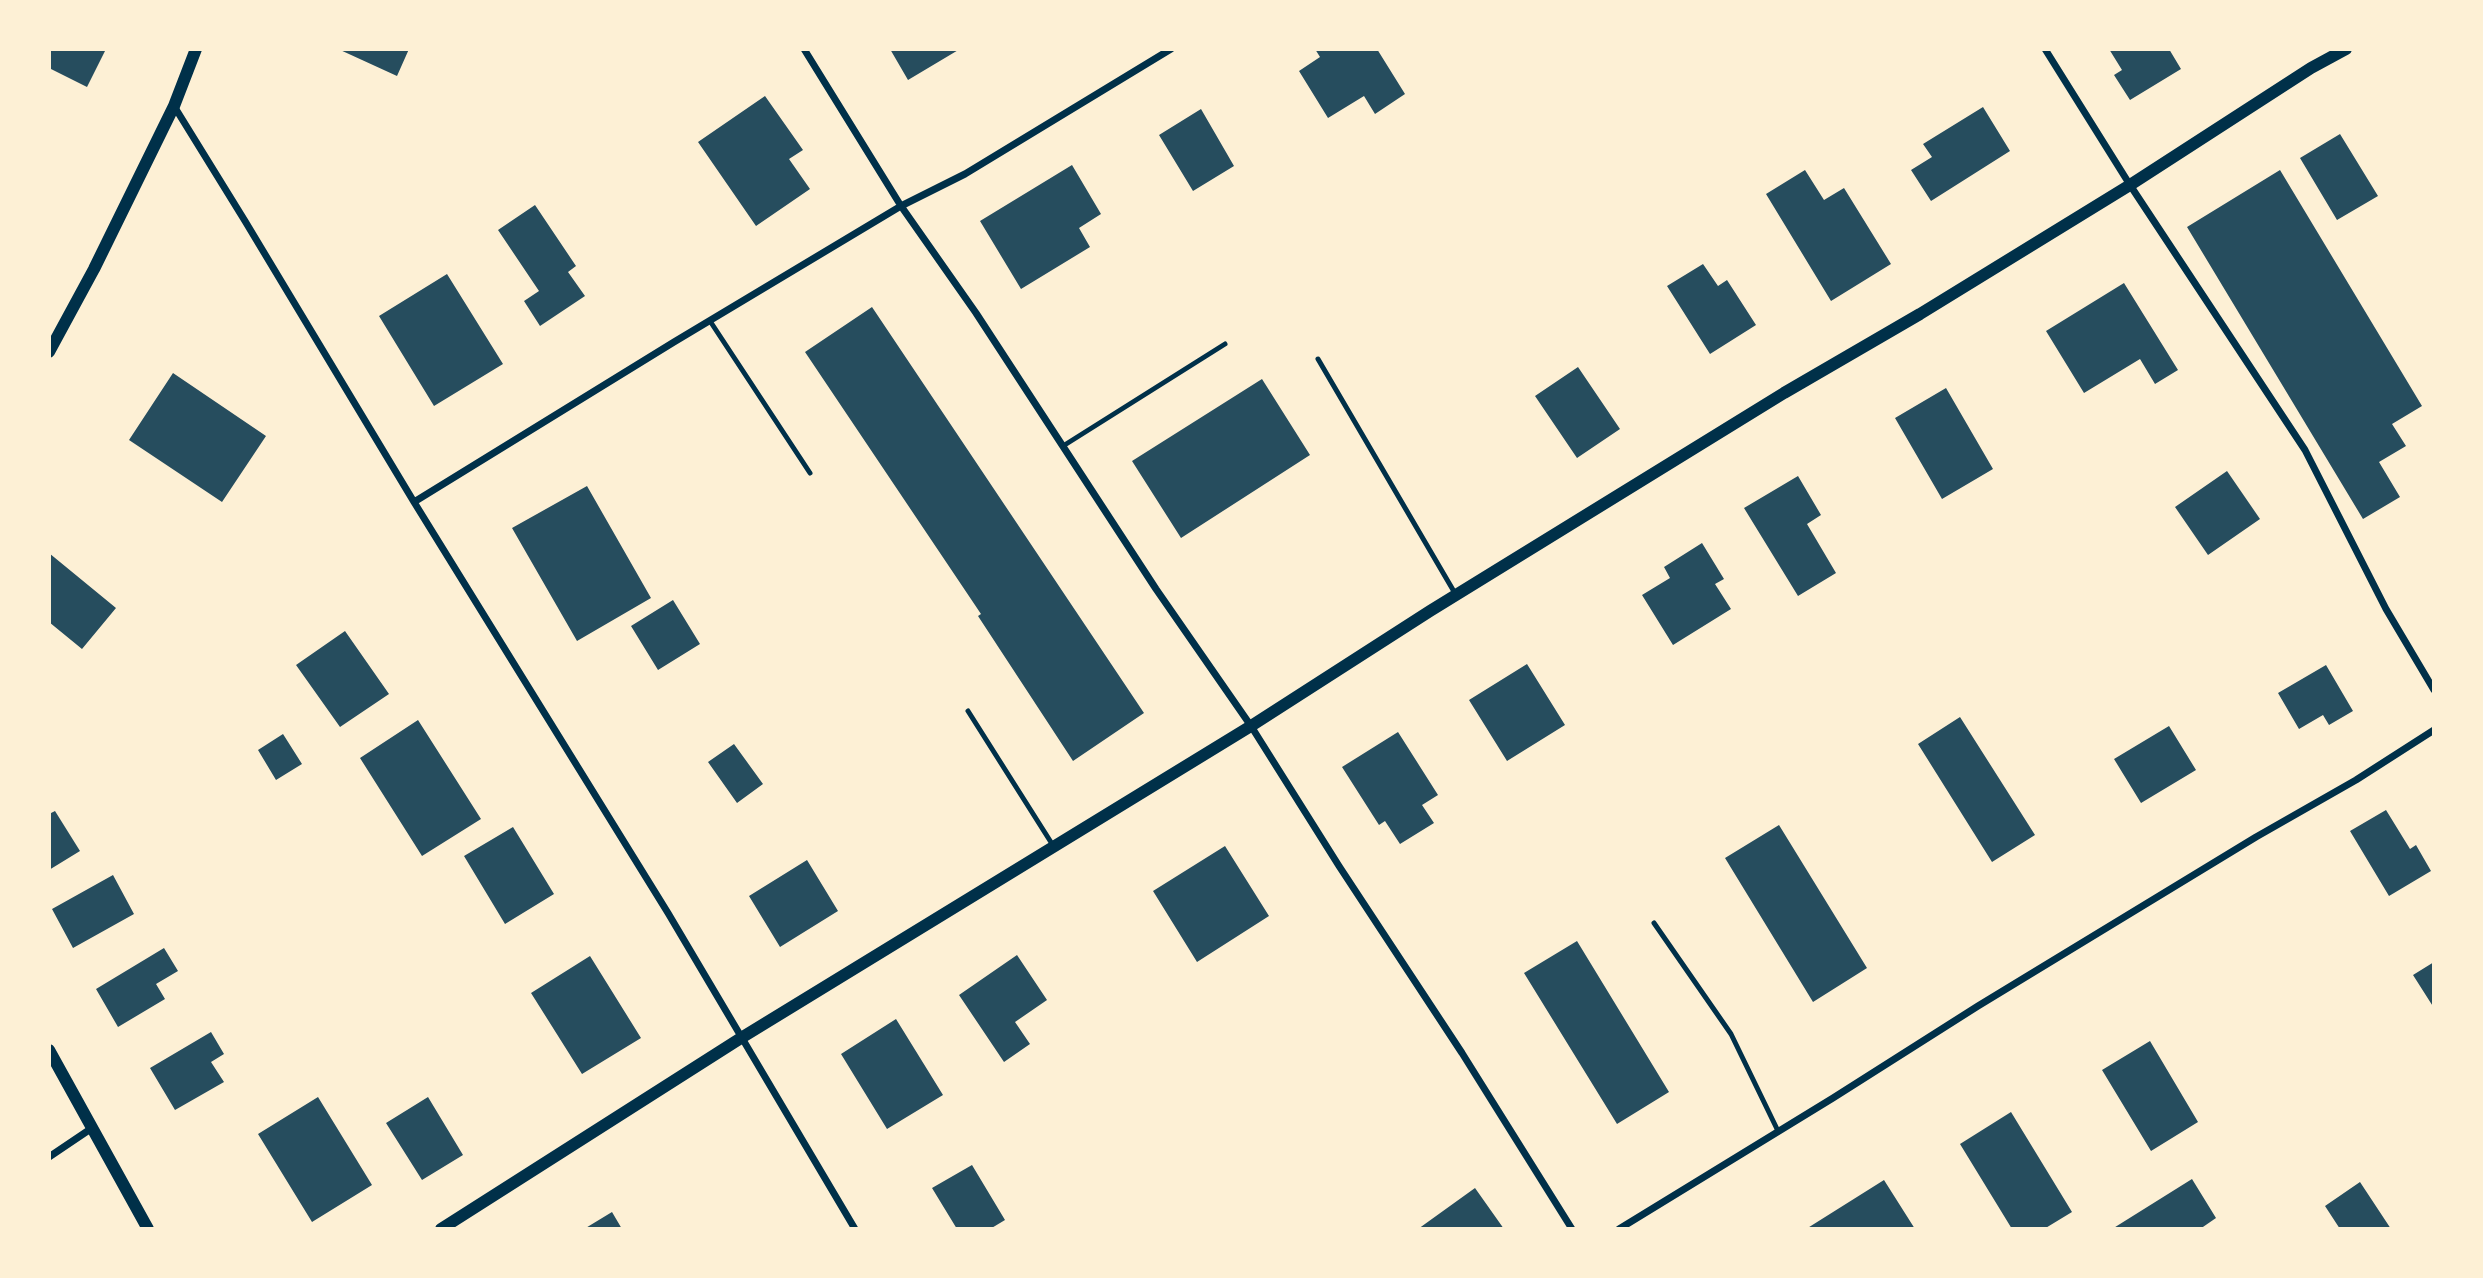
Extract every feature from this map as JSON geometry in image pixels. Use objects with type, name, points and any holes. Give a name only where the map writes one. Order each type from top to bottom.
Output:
[{"type":"street","points":[[50,350],[94,269],[174,106],[196,49]]},
{"type":"street","points":[[804,49],[901,206],[976,313],[1156,589],[1251,726],[1572,1229]]},
{"type":"street","points":[[414,502],[901,206],[965,174],[1171,49]]},
{"type":"street","points":[[2045,49],[2130,185],[2305,450],[2386,609],[2434,690]]},
{"type":"street","points":[[441,1229],[741,1038],[1251,726],[1456,595],[1784,393],[1920,314],[2130,185],[2311,68],[2346,49]]},
{"type":"street","points":[[174,106],[414,502],[661,901],[855,1229]]},
{"type":"street","points":[[1619,1229],[1978,1006],[2256,837],[2356,780],[2434,730]]},
{"type":"street","points":[[49,1050],[148,1229]]},
{"type":"street","points":[[49,1157],[92,1128]]},
{"type":"lane","points":[[710,321],[810,473]]},
{"type":"lane","points":[[1063,446],[1225,344]]},
{"type":"lane","points":[[1318,359],[1456,595]]},
{"type":"lane","points":[[968,711],[1054,847]]},
{"type":"lane","points":[[1654,923],[1731,1034],[1778,1131]]},
{"type":"building","points":[[49,49],[106,49],[87,87],[49,68]]},
{"type":"building","points":[[338,49],[409,49],[397,76]]},
{"type":"building","points":[[890,49],[960,49],[908,80]]},
{"type":"building","points":[[1315,49],[1377,49],[1405,94],[1375,114],[1364,96],[1328,118],[1299,71],[1320,57]]},
{"type":"building","points":[[2109,49],[2169,49],[2181,69],[2130,100],[2114,75],[2122,70]]},
{"type":"building","points":[[765,96],[803,150],[789,159],[810,189],[756,226],[698,142]]},
{"type":"building","points":[[1983,107],[2010,151],[1931,201],[1911,170],[1932,157],[1923,144]]},
{"type":"building","points":[[1201,109],[1234,166],[1193,191],[1159,135]]},
{"type":"building","points":[[2340,134],[2378,196],[2337,220],[2300,158]]},
{"type":"building","points":[[1072,165],[1101,214],[1079,228],[1090,247],[1021,289],[980,221]]},
{"type":"building","points":[[1805,170],[1824,200],[1844,188],[1891,264],[1831,301],[1766,194]]},
{"type":"building","points":[[2280,170],[2422,406],[2392,424],[2406,446],[2379,462],[2400,497],[2363,519],[2187,227]]},
{"type":"building","points":[[535,205],[576,266],[568,272],[585,296],[540,326],[524,301],[539,291],[498,230]]},
{"type":"building","points":[[1703,264],[1718,286],[1727,280],[1756,325],[1710,354],[1667,286]]},
{"type":"building","points":[[447,274],[503,364],[434,406],[379,316]]},
{"type":"building","points":[[2124,283],[2178,370],[2155,384],[2140,359],[2084,393],[2046,331]]},
{"type":"building","points":[[872,307],[1144,713],[1073,761],[978,616],[981,614],[805,352]]},
{"type":"building","points":[[1578,367],[1620,429],[1577,458],[1535,396]]},
{"type":"building","points":[[173,373],[266,436],[222,502],[129,440]]},
{"type":"building","points":[[1262,379],[1310,455],[1181,538],[1132,461]]},
{"type":"building","points":[[1946,388],[1993,469],[1942,499],[1895,418]]},
{"type":"building","points":[[2227,471],[2260,519],[2208,555],[2175,507]]},
{"type":"building","points":[[1798,476],[1821,515],[1807,524],[1836,573],[1798,596],[1744,508]]},
{"type":"building","points":[[587,486],[651,598],[577,641],[512,528]]},
{"type":"building","points":[[1702,543],[1724,579],[1715,584],[1731,609],[1673,645],[1642,595],[1670,578],[1664,567]]},
{"type":"building","points":[[49,553],[116,608],[82,649],[49,622]]},
{"type":"building","points":[[673,600],[700,644],[658,670],[631,626]]},
{"type":"building","points":[[345,631],[389,694],[340,727],[296,665]]},
{"type":"building","points":[[1527,664],[1565,725],[1507,761],[1469,700]]},
{"type":"building","points":[[2326,665],[2353,711],[2329,725],[2323,715],[2299,729],[2278,693]]},
{"type":"building","points":[[1960,717],[2035,835],[1992,862],[1918,744]]},
{"type":"building","points":[[418,720],[481,819],[422,856],[360,758]]},
{"type":"building","points":[[2169,726],[2196,770],[2141,803],[2114,759]]},
{"type":"building","points":[[1398,732],[1438,795],[1422,805],[1434,823],[1400,844],[1385,821],[1379,825],[1342,767]]},
{"type":"building","points":[[283,734],[302,764],[276,780],[258,750]]},
{"type":"building","points":[[734,744],[763,784],[737,803],[708,762]]},
{"type":"building","points":[[2386,810],[2410,849],[2416,845],[2431,871],[2389,896],[2350,831]]},
{"type":"building","points":[[55,811],[80,851],[49,870],[49,814]]},
{"type":"building","points":[[1779,825],[1867,968],[1813,1002],[1725,858]]},
{"type":"building","points":[[513,827],[554,894],[505,924],[464,856]]},
{"type":"building","points":[[1225,846],[1269,916],[1197,962],[1153,891]]},
{"type":"building","points":[[807,860],[838,911],[780,947],[749,896]]},
{"type":"building","points":[[113,875],[134,914],[73,948],[52,909]]},
{"type":"building","points":[[1577,941],[1669,1092],[1617,1124],[1524,973]]},
{"type":"building","points":[[164,948],[178,971],[156,984],[165,999],[118,1027],[96,989]]},
{"type":"building","points":[[1017,955],[1047,1000],[1015,1022],[1030,1044],[1004,1062],[959,995]]},
{"type":"building","points":[[590,956],[641,1038],[582,1074],[531,993]]},
{"type":"building","points":[[2434,962],[2434,1008],[2413,975]]},
{"type":"building","points":[[896,1019],[943,1095],[887,1129],[841,1054]]},
{"type":"building","points":[[211,1032],[224,1054],[211,1062],[224,1082],[175,1110],[150,1068]]},
{"type":"building","points":[[2150,1041],[2198,1122],[2151,1151],[2102,1070]]},
{"type":"building","points":[[318,1097],[372,1185],[312,1222],[258,1134]]},
{"type":"building","points":[[428,1097],[463,1155],[422,1180],[386,1123]]},
{"type":"building","points":[[2011,1112],[2072,1212],[2044,1229],[2012,1229],[1960,1144]]},
{"type":"building","points":[[972,1165],[1005,1220],[990,1229],[957,1229],[932,1188]]},
{"type":"building","points":[[2192,1179],[2216,1218],[2200,1229],[2112,1229]]},
{"type":"building","points":[[1884,1180],[1915,1229],[1806,1229]]},
{"type":"building","points":[[2360,1182],[2391,1229],[2340,1229],[2325,1206]]},
{"type":"building","points":[[1475,1188],[1504,1229],[1418,1229]]},
{"type":"building","points":[[612,1212],[622,1229],[584,1229]]}]
